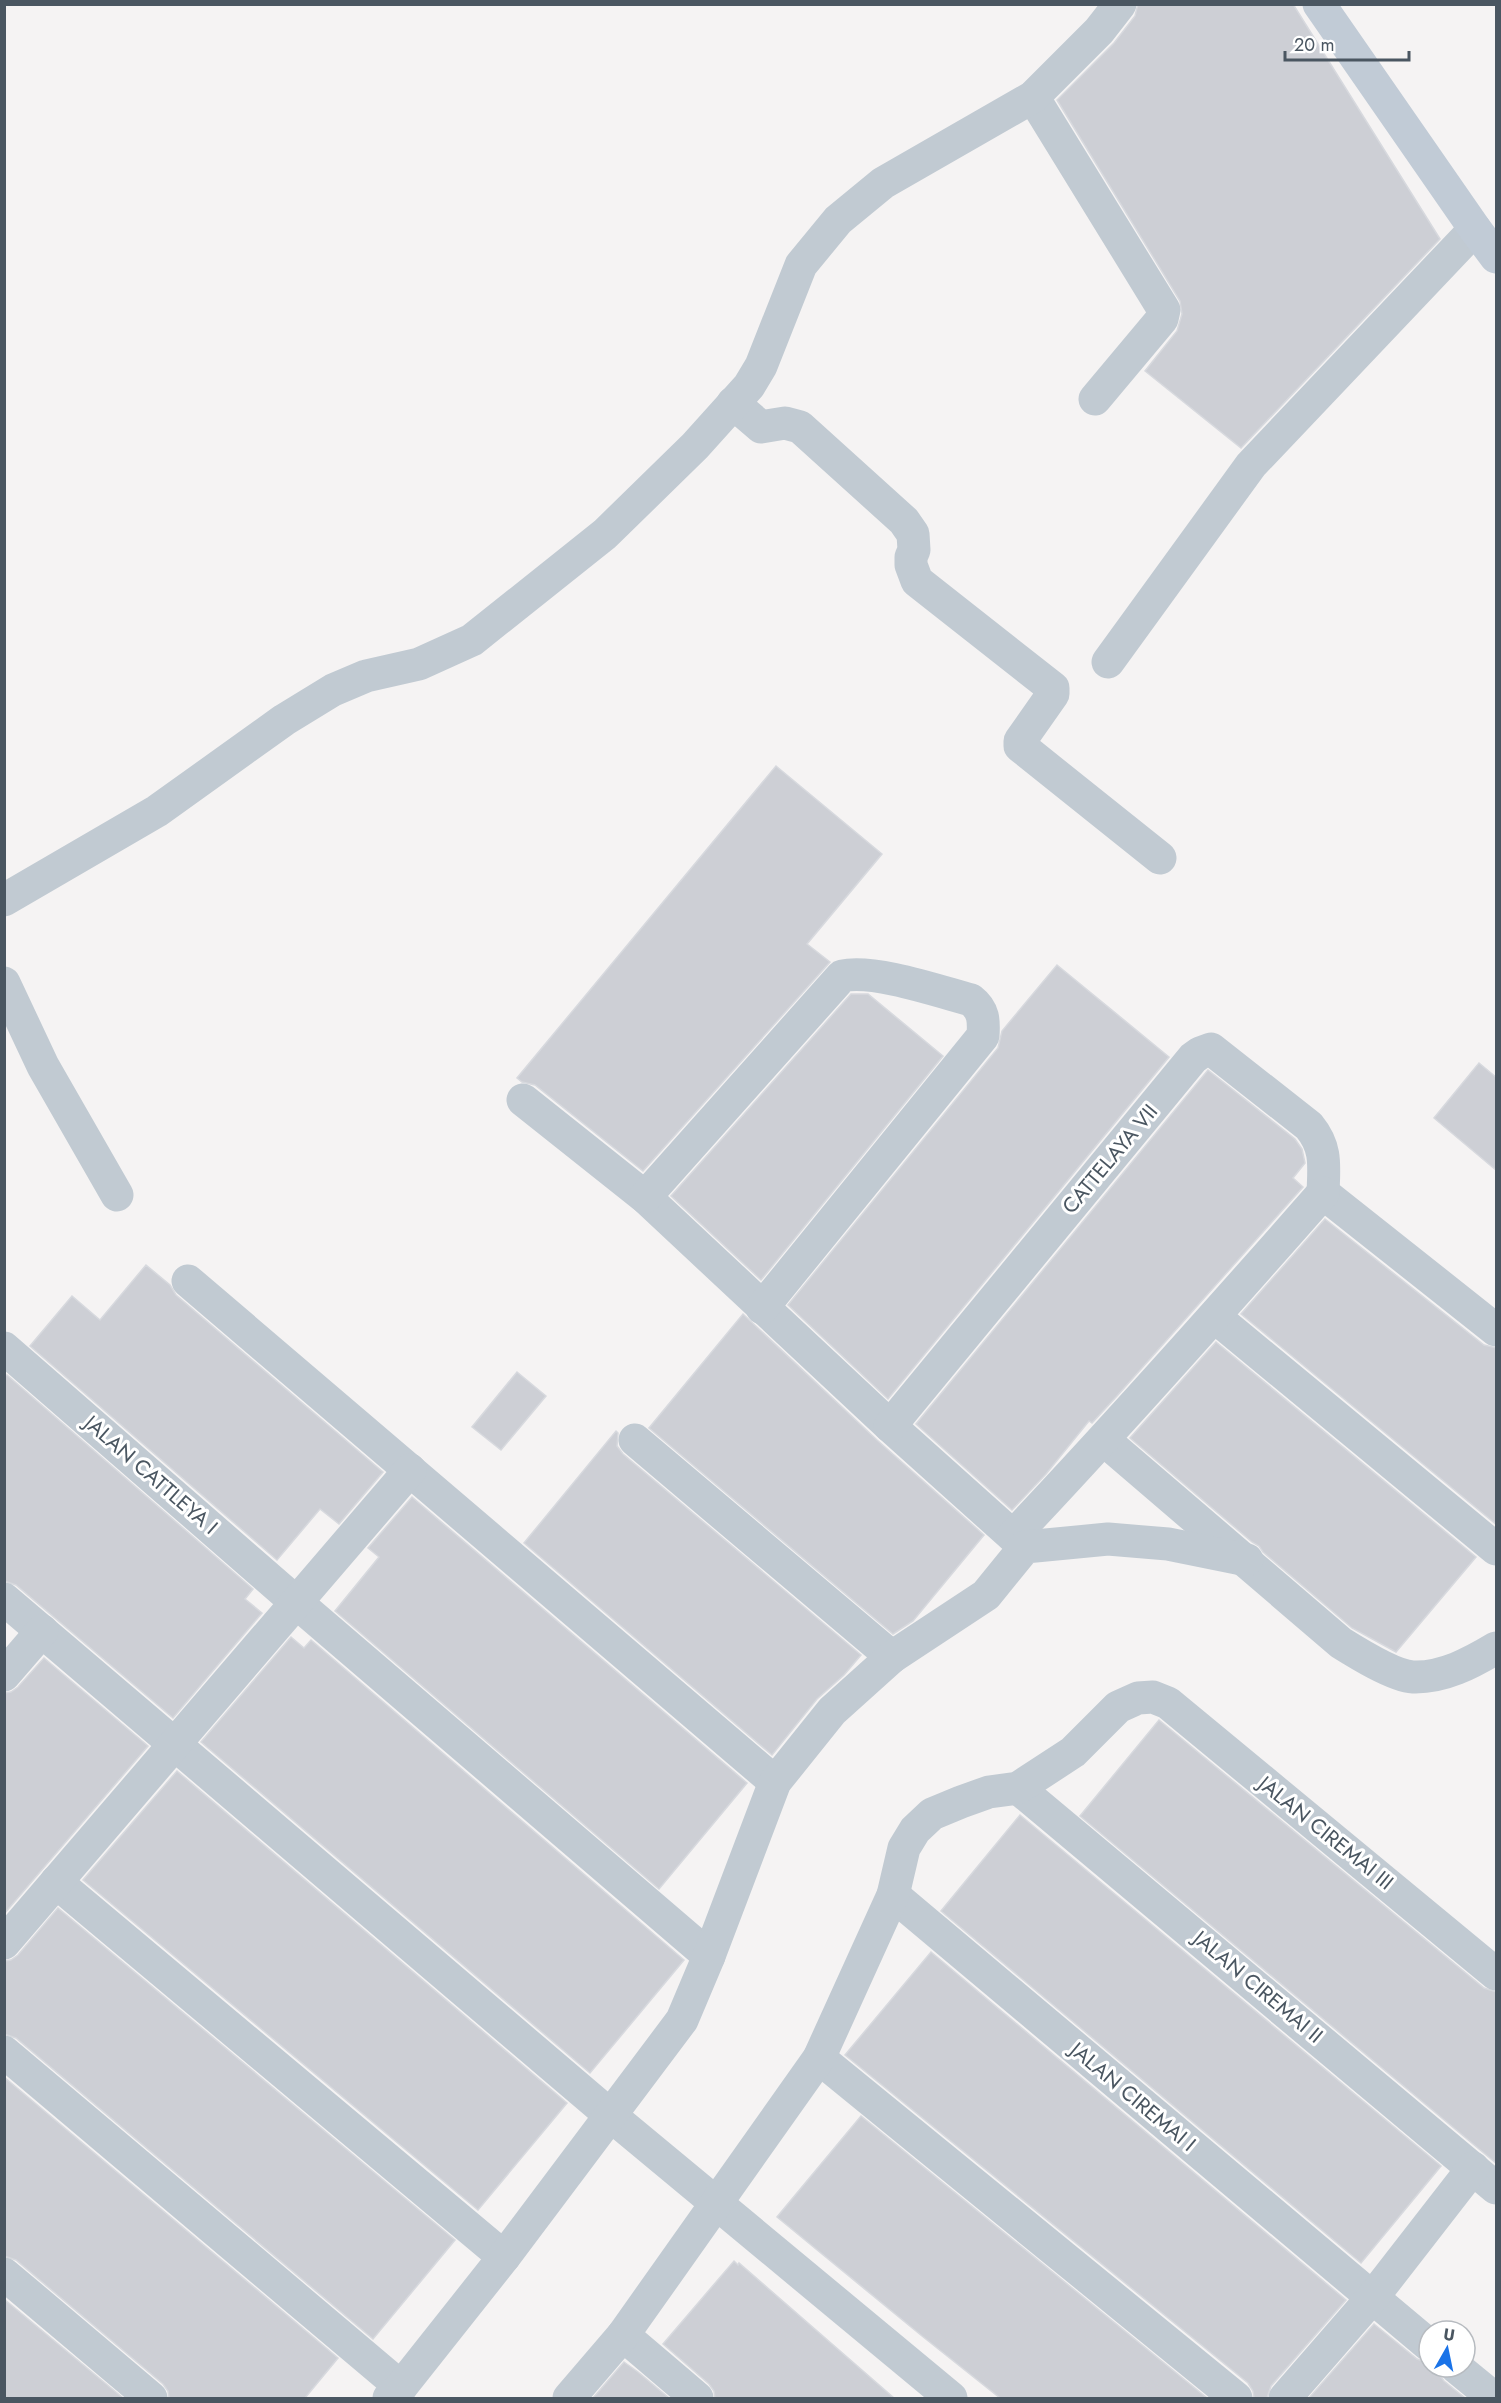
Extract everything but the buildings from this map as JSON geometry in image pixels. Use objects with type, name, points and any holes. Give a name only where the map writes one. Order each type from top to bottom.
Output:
[{"type":"street","points":[[4,900],[157,811],[284,720],[333,690],[366,676],[419,664],[472,640],[606,534],[695,446],[749,386],[761,366],[801,265],[838,220],[883,183],[1033,97],[1099,30],[1120,4]]},
{"type":"street","points":[[1319,4],[1474,229],[1497,257]]},
{"type":"street","points":[[1033,97],[1164,310],[1162,319],[1095,399]]},
{"type":"street","points":[[1108,662],[1251,465],[1474,229]]},
{"type":"street","points":[[733,403],[761,427],[785,423],[800,426],[904,521],[913,534],[914,550],[910,557],[917,580],[1053,688],[1053,694],[1020,741],[1020,746],[1161,858]]},
{"type":"street","points":[[645,1197],[842,976],[856,973],[926,987],[976,1004],[984,1021],[983,1036],[762,1308]]},
{"type":"street","points":[[4,983],[44,1066],[117,1195]]},
{"type":"street","name":"CATTELAYA VII","points":[[890,1426],[1193,1058],[1200,1053],[1211,1050],[1309,1126],[1320,1139],[1323,1156],[1323,1193]]},
{"type":"street","points":[[523,1100],[645,1197],[762,1308],[1019,1542],[1108,1539],[1168,1544],[1247,1560]]},
{"type":"street","points":[[4,2052],[395,2393],[504,2257],[622,2124],[682,2020],[709,1956],[775,1782],[832,1711],[892,1657],[986,1595],[1019,1542],[1104,1440],[1323,1193],[1497,1330]]},
{"type":"street","points":[[188,1281],[775,1782]]},
{"type":"street","points":[[1215,1317],[1497,1549]]},
{"type":"street","name":"JALAN CATTLEYA I","points":[[4,1348],[709,1956]]},
{"type":"street","points":[[634,1440],[892,1657]]},
{"type":"street","points":[[1104,1440],[1341,1642],[1369,1660],[1411,1677],[1443,1674],[1497,1648]]},
{"type":"street","points":[[4,1943],[410,1470]]},
{"type":"street","points":[[4,1599],[622,2124],[951,2398]]},
{"type":"street","points":[[4,1675],[42,1631]]},
{"type":"street","name":"JALAN CIREMAI III","points":[[1018,1788],[1073,1752],[1118,1707],[1138,1698],[1153,1697],[1168,1703],[1497,1974]]},
{"type":"street","points":[[569,2398],[623,2335],[706,2193],[819,2058],[893,1896],[904,1848],[915,1830],[932,1814],[989,1792],[1018,1788]]},
{"type":"street","name":"JALAN CIREMAI II","points":[[1018,1788],[1485,2178]]},
{"type":"street","points":[[56,1882],[504,2257]]},
{"type":"street","name":"JALAN CIREMAI I","points":[[893,1896],[1417,2335]]},
{"type":"street","points":[[819,2058],[1236,2398]]},
{"type":"street","points":[[1285,2398],[1372,2298],[1485,2178]]},
{"type":"street","points":[[4,2274],[151,2398]]},
{"type":"street","points":[[623,2335],[697,2398]]},
{"type":"street","points":[[1471,2379],[1494,2398]]}]
